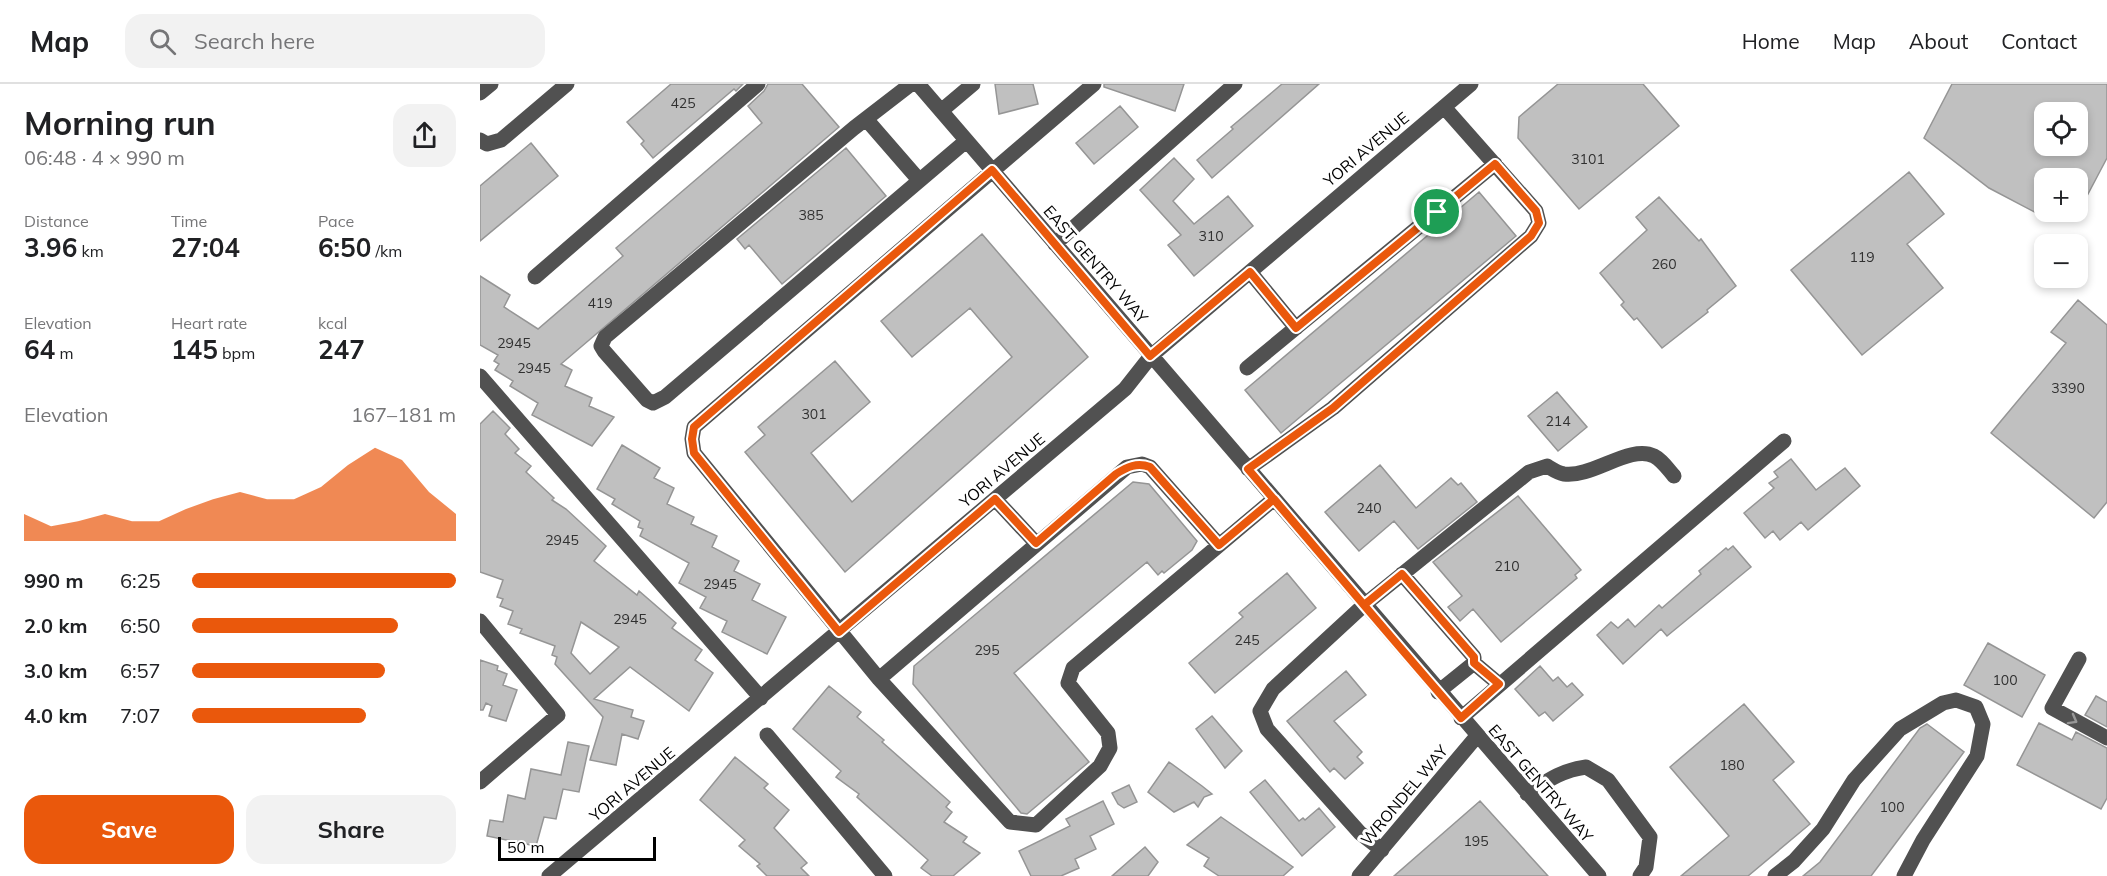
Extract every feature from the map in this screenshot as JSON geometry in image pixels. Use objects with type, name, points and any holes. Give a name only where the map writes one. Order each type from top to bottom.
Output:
[{"type":"street","points":[[480,93],[491,84]]},
{"type":"street","points":[[480,140],[487,144],[501,141],[567,84]]},
{"type":"street","points":[[535,278],[758,84]]},
{"type":"street","points":[[911,84],[866,119],[605,338],[601,346],[604,351],[647,400],[657,402],[966,141]]},
{"type":"street","name":"EAST GENTRY WAY","points":[[918,84],[1594,874]]},
{"type":"street","points":[[941,111],[973,84]]},
{"type":"street","points":[[1094,84],[694,427],[692,439],[694,453],[879,679],[1010,822],[1036,825],[1100,766],[1110,748],[1107,733],[1068,683],[1073,668],[1274,499]]},
{"type":"street","points":[[1055,244],[1235,84]]},
{"type":"street","name":"YORI AVENUE","points":[[549,876],[1125,389],[1150,356],[1471,84]]},
{"type":"street","points":[[1248,469],[1333,408],[1531,236],[1539,223],[1536,211],[1444,107]]},
{"type":"street","points":[[866,119],[919,180]]},
{"type":"street","points":[[1247,368],[1495,164]]},
{"type":"street","points":[[1250,272],[1296,328]]},
{"type":"street","points":[[480,376],[761,698]]},
{"type":"street","points":[[1461,718],[1784,441]]},
{"type":"street","points":[[1382,850],[1360,833],[1267,729],[1260,711],[1273,688],[1364,605],[1529,471],[1547,466],[1563,474],[1576,473],[1616,462],[1629,455],[1642,454],[1652,455],[1674,476]]},
{"type":"street","points":[[879,679],[1116,474],[1127,467],[1142,464],[1150,467],[1219,545]]},
{"type":"street","points":[[995,499],[1036,543]]},
{"type":"street","points":[[1402,574],[1474,657],[1474,663],[1499,684]]},
{"type":"street","points":[[480,621],[558,715],[480,782]]},
{"type":"street","points":[[2079,659],[2052,708],[2107,738]]},
{"type":"street","points":[[1438,692],[1474,663]]},
{"type":"street","points":[[1775,876],[1794,861],[1823,829],[1854,780],[1900,729],[1943,703],[1956,700],[1976,708],[1983,724],[1977,756],[1923,840],[1904,876]]},
{"type":"street","points":[[766,735],[885,876]]},
{"type":"street","name":"WRONDEL WAY","points":[[1359,876],[1477,736]]},
{"type":"street","points":[[1527,794],[1559,773],[1576,768],[1586,767],[1608,780],[1643,824],[1650,837],[1646,867],[1640,876]]},
{"type":"building","points":[[671,84],[743,84],[736,91],[734,89],[653,158],[641,144],[644,141],[627,122]]},
{"type":"building","points":[[768,84],[802,84],[839,127],[561,364],[572,370],[565,386],[592,398],[589,406],[614,417],[592,446],[532,415],[538,403],[510,386],[513,381],[495,370],[499,364],[494,361],[498,355],[480,345],[480,276],[510,295],[504,307],[538,329],[623,256],[616,248],[762,123],[748,106]]},
{"type":"building","points":[[995,84],[1033,84],[1038,104],[999,114]]},
{"type":"building","points":[[1104,84],[1184,84],[1175,111],[1104,87]]},
{"type":"building","points":[[1282,84],[1319,84],[1212,178],[1197,160],[1233,129],[1231,127]]},
{"type":"building","points":[[1558,84],[1643,84],[1679,126],[1579,209],[1518,138],[1519,117]]},
{"type":"building","points":[[1952,84],[2107,84],[2107,158],[2088,194],[2088,168],[2034,168],[2034,212],[1989,188],[1924,138]]},
{"type":"building","points":[[1120,106],[1138,127],[1094,164],[1076,143]]},
{"type":"building","points":[[531,143],[558,176],[480,241],[480,186]]},
{"type":"building","points":[[846,148],[886,196],[782,284],[749,245],[745,249],[737,239]]},
{"type":"building","points":[[1174,158],[1194,179],[1173,201],[1194,224],[1228,196],[1253,226],[1194,276],[1168,245],[1181,235],[1140,190]]},
{"type":"building","points":[[1909,172],[1944,214],[1907,244],[1943,288],[1862,355],[1791,270]]},
{"type":"building","points":[[1479,192],[1516,236],[1281,433],[1245,390]]},
{"type":"building","points":[[1659,197],[1699,241],[1701,239],[1736,286],[1707,310],[1708,312],[1662,348],[1637,318],[1634,320],[1621,305],[1624,302],[1600,273],[1647,230],[1636,217]]},
{"type":"building","points":[[982,234],[1088,357],[845,572],[745,452],[765,435],[758,427],[835,361],[870,402],[811,453],[852,502],[1012,357],[970,308],[912,357],[881,321]]},
{"type":"building","points":[[2078,300],[2107,325],[2107,502],[2094,518],[1991,433],[2066,343],[2051,332]]},
{"type":"building","points":[[1557,392],[1587,427],[1558,451],[1528,416]]},
{"type":"building","points":[[493,411],[510,428],[505,434],[519,449],[515,453],[531,466],[526,472],[554,498],[552,500],[566,509],[606,546],[594,561],[637,595],[639,591],[676,623],[672,628],[702,650],[695,660],[713,673],[689,711],[630,667],[594,699],[633,710],[631,717],[644,721],[638,739],[622,734],[616,765],[590,760],[603,717],[555,664],[557,657],[552,655],[555,646],[520,633],[522,629],[508,624],[513,611],[500,606],[503,599],[497,597],[503,580],[480,572],[480,424]],"holes":[[[581,622],[619,647],[590,674],[571,653]]]},
{"type":"building","points":[[622,445],[660,468],[654,478],[674,488],[667,504],[694,517],[691,524],[717,536],[712,547],[739,561],[734,571],[760,584],[752,600],[786,617],[767,654],[722,632],[727,621],[700,608],[706,597],[679,583],[689,563],[640,536],[643,529],[638,527],[640,521],[612,504],[615,499],[597,489]]},
{"type":"building","points":[[1791,459],[1816,490],[1845,468],[1860,486],[1808,530],[1801,522],[1780,540],[1773,531],[1765,538],[1744,513],[1774,488],[1769,483],[1778,477],[1774,472]]},
{"type":"building","points":[[1380,465],[1416,508],[1451,478],[1458,485],[1461,483],[1477,502],[1418,549],[1394,521],[1359,551],[1325,512]]},
{"type":"building","points":[[1133,482],[1149,484],[1197,541],[1192,550],[1164,573],[1162,571],[1158,575],[1147,562],[1014,673],[1089,762],[1027,814],[1021,813],[913,684],[914,666]]},
{"type":"building","points":[[1518,496],[1581,570],[1575,575],[1577,578],[1501,642],[1473,609],[1460,621],[1448,607],[1462,596],[1433,562]]},
{"type":"building","points":[[1733,546],[1751,567],[1667,636],[1661,629],[1623,664],[1597,635],[1611,622],[1618,628],[1628,619],[1635,627],[1659,605],[1662,608],[1701,574],[1699,571],[1726,548],[1728,550]]},
{"type":"building","points":[[1287,573],[1316,608],[1215,693],[1189,663],[1243,617],[1239,613]]},
{"type":"building","points":[[1988,643],[2045,675],[2022,717],[1964,685]]},
{"type":"building","points":[[480,660],[498,666],[497,670],[507,674],[503,685],[517,690],[506,721],[489,716],[492,706],[486,703],[483,710],[480,710]]},
{"type":"building","points":[[1540,666],[1553,681],[1558,677],[1567,687],[1572,683],[1583,695],[1553,721],[1545,712],[1539,716],[1515,689]]},
{"type":"building","points":[[1346,671],[1366,695],[1334,721],[1362,752],[1357,757],[1363,763],[1345,779],[1334,768],[1330,772],[1287,721]]},
{"type":"building","points":[[829,686],[861,712],[857,717],[884,740],[882,742],[950,802],[946,807],[952,812],[944,822],[967,837],[963,842],[980,853],[953,876],[932,876],[921,868],[928,860],[857,797],[859,794],[836,777],[841,771],[793,729]]},
{"type":"building","points":[[2096,696],[2107,702],[2107,727],[2085,715]]},
{"type":"building","points":[[1744,704],[1794,762],[1773,780],[1810,824],[1748,876],[1681,876],[1729,836],[1670,767]]},
{"type":"building","points":[[1212,716],[1242,751],[1225,768],[1196,729]]},
{"type":"building","points":[[2039,723],[2072,740],[2076,732],[2107,748],[2107,798],[2101,809],[2017,765]]},
{"type":"building","points":[[1927,724],[1964,752],[1871,876],[1803,876],[1820,862],[1920,728]]},
{"type":"building","points":[[568,742],[589,746],[579,792],[563,789],[556,819],[544,817],[536,846],[487,836],[490,820],[503,822],[508,795],[525,799],[531,769],[561,775]]},
{"type":"building","points":[[735,757],[768,784],[764,788],[789,810],[774,828],[807,863],[801,868],[809,876],[767,876],[757,866],[760,864],[739,846],[745,840],[700,800]]},
{"type":"building","points":[[1169,762],[1212,794],[1204,797],[1198,807],[1194,802],[1174,812],[1148,792]]},
{"type":"building","points":[[1265,780],[1299,821],[1303,818],[1305,820],[1319,808],[1335,827],[1302,856],[1250,792]]},
{"type":"building","points":[[1129,785],[1137,802],[1124,808],[1118,804],[1112,793]]},
{"type":"building","points":[[1103,801],[1114,824],[1090,836],[1096,849],[1075,859],[1079,868],[1061,876],[1031,876],[1019,851],[1070,826],[1066,819]]},
{"type":"building","points":[[1480,801],[1548,876],[1394,876]]},
{"type":"building","points":[[1221,817],[1293,867],[1283,876],[1219,876],[1204,866],[1209,858],[1187,845]]},
{"type":"building","points":[[1145,847],[1158,862],[1148,876],[1112,876]]},
{"type":"route","points":[[1437,212],[1296,328],[1250,272],[1150,356],[992,170],[694,427],[692,439],[694,453],[839,632],[995,499],[1036,543],[1116,474],[1127,467],[1142,464],[1150,467],[1219,545],[1274,499],[1319,552],[1364,605],[1406,654],[1438,692],[1461,718],[1499,684],[1474,663],[1474,657],[1402,574],[1364,605],[1319,552],[1274,499],[1248,469],[1333,408],[1458,302],[1531,236],[1539,223],[1536,211],[1495,164],[1437,212]]}]
